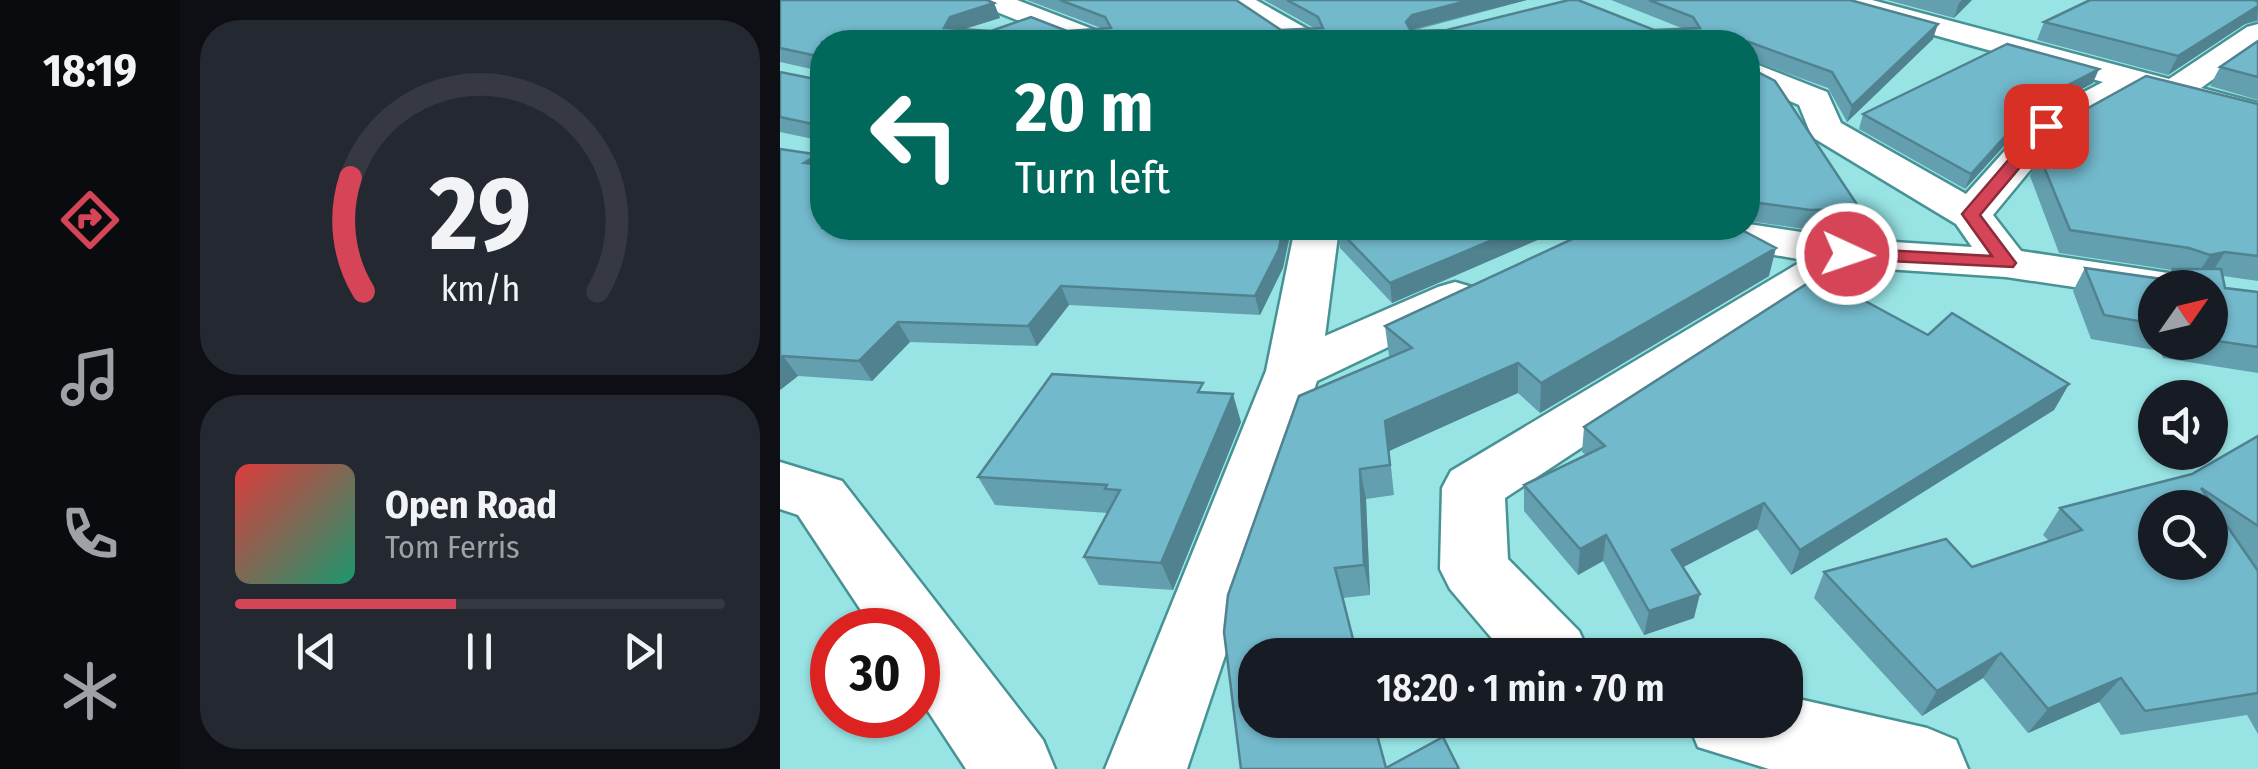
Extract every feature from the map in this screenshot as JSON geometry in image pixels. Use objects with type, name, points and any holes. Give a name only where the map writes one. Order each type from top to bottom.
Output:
[{"type":"street","points":[[992,0],[1061,30]]},
{"type":"street","points":[[1236,0],[1287,30]]},
{"type":"street","points":[[1840,0],[2258,114]]},
{"type":"street","points":[[2176,90],[2253,16]]},
{"type":"street","points":[[1004,30],[1032,20]]},
{"type":"street","points":[[1760,76],[1815,99],[1825,129],[1971,214],[2006,263]]},
{"type":"street","points":[[1971,214],[2046,126],[2135,78]]},
{"type":"street","points":[[1760,237],[1847,254],[2006,263],[2138,282]]},
{"type":"street","points":[[1146,769],[1293,371],[1315,240]]},
{"type":"street","points":[[1537,638],[1474,569],[1472,488],[1847,254]]},
{"type":"street","points":[[1293,371],[1503,275]]},
{"type":"street","points":[[780,485],[820,498],[899,608]]},
{"type":"street","points":[[940,666],[1014,769]]},
{"type":"street","points":[[1800,738],[1927,769]]},
{"type":"building","points":[[780,0],[994,3],[950,17],[944,28],[975,30],[810,30],[810,54],[780,48]]},
{"type":"building","points":[[1060,0],[1236,0],[1281,30],[1082,30],[1111,28],[1105,17]]},
{"type":"building","points":[[1287,0],[1470,0],[1412,15],[1406,22],[1410,30],[1281,30],[1323,28],[1318,17]]},
{"type":"building","points":[[1569,0],[1654,30],[1447,30]]},
{"type":"building","points":[[1649,0],[1850,0],[1938,24],[1852,106],[1832,72],[1760,46],[1760,30],[1654,30],[1700,28],[1693,17]]},
{"type":"building","points":[[2090,0],[2253,0],[2258,1],[2258,6],[2178,56],[2044,22]]},
{"type":"building","points":[[1031,17],[1064,30],[994,30]]},
{"type":"building","points":[[2258,41],[2258,77],[2220,67]]},
{"type":"building","points":[[2007,44],[2099,69],[2037,101],[1971,174],[1863,114]]},
{"type":"building","points":[[780,72],[810,78],[810,123],[780,117]]},
{"type":"building","points":[[1760,73],[1775,81],[1860,209],[1810,210],[1760,203]]},
{"type":"building","points":[[2146,76],[2258,104],[2258,256],[2225,252],[2210,255],[2189,248],[2070,230],[2039,155],[2072,117]]},
{"type":"building","points":[[780,149],[810,153],[810,159],[804,163],[810,164],[810,240],[1281,240],[1279,249],[1255,296],[1061,286],[1028,326],[898,322],[859,361],[783,356],[780,359]]},
{"type":"building","points":[[1349,240],[1492,240],[1390,283]]},
{"type":"building","points":[[1570,240],[1760,240],[1776,248],[1541,383],[1518,363],[1385,421],[1390,465],[1360,469],[1364,565],[1335,568],[1353,638],[1238,638],[1238,738],[1378,738],[1386,768],[1444,738],[1459,769],[1241,769],[1224,632],[1228,595],[1299,396],[1412,348],[1385,326]]},
{"type":"building","points":[[2085,268],[2138,276],[2138,321],[2104,315]]},
{"type":"building","points":[[1819,276],[1928,335],[1952,313],[2069,384],[1800,550],[1764,503],[1672,550],[1700,594],[1649,611],[1606,535],[1580,549],[1524,485],[1605,446],[1584,427]]},
{"type":"building","points":[[2228,288],[2258,292],[2258,347],[2228,343]]},
{"type":"building","points":[[1052,374],[1203,383],[1198,392],[1233,394],[1161,563],[1084,557],[1120,490],[1105,489],[1107,485],[978,477]]},
{"type":"building","points":[[2258,436],[2258,526],[2228,506],[2228,490],[2138,490],[2138,580],[2228,580],[2228,527],[2258,571],[2258,693],[2145,711],[2121,678],[2048,709],[2001,653],[1937,691],[1824,572],[1946,539],[1972,567],[2082,530],[2060,508],[2199,470],[2228,470],[2228,453]]},
{"type":"route","points":[[1847,254],[2006,263],[1971,214],[2046,126]]}]
